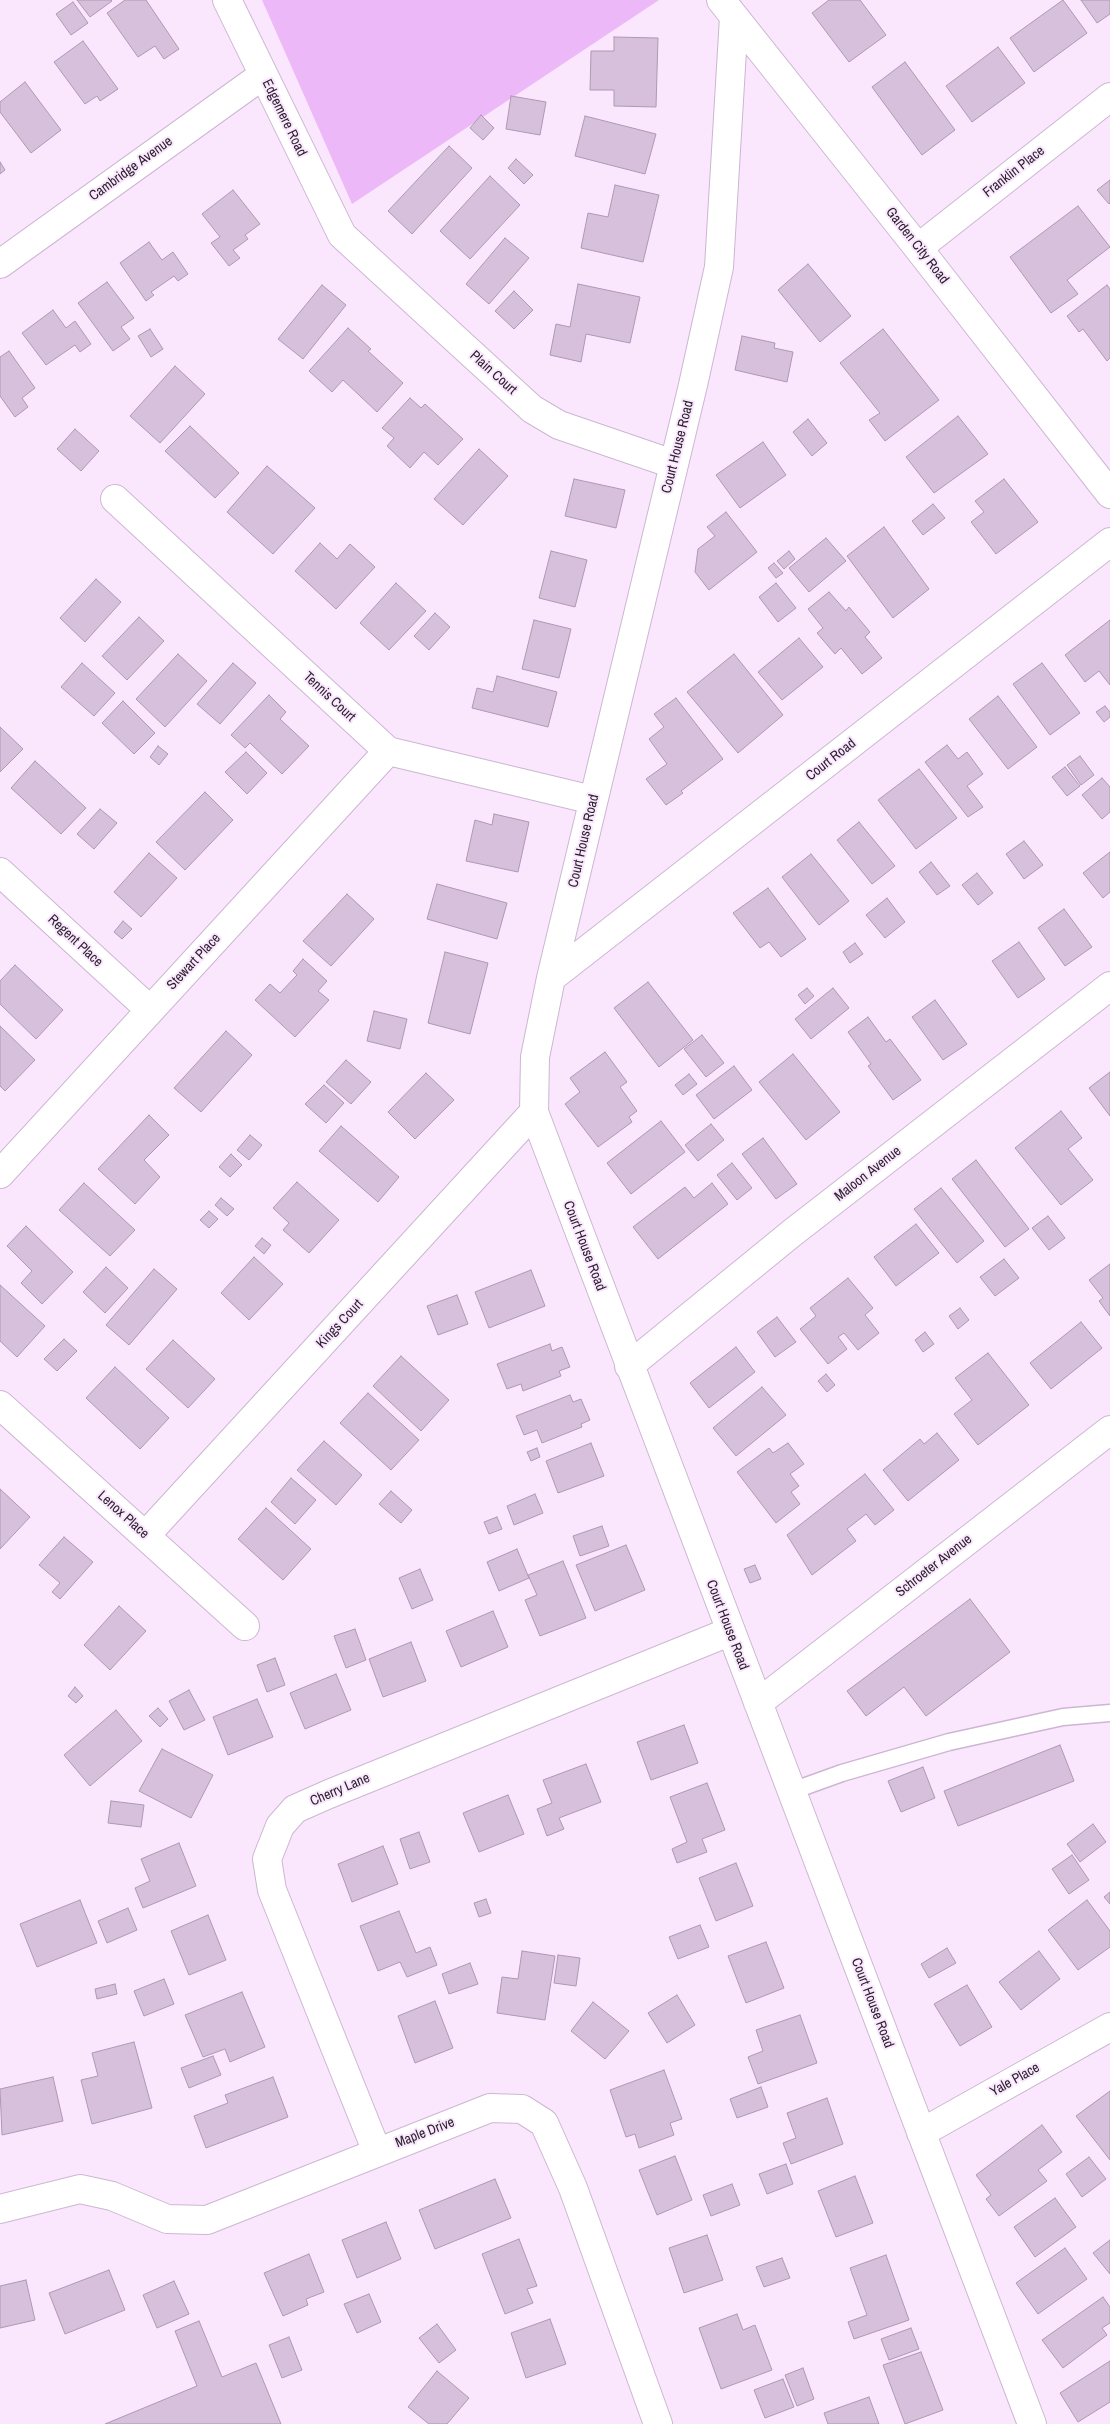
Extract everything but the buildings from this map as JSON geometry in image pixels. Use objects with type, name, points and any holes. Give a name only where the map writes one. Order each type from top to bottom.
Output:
[{"type":"street","name":"Edgemere Road","points":[[227,0],[342,235]]},
{"type":"street","name":"Garden City Road","points":[[727,8],[1110,494]]},
{"type":"street","name":"Court House Road","points":[[727,8],[718,267],[693,385],[551,978],[535,1058],[534,1112],[1032,2424]]},
{"type":"street","name":"Cambridge Avenue","points":[[0,264],[263,75]]},
{"type":"street","name":"Franklin Place","points":[[918,248],[1110,97]]},
{"type":"street","name":"Plain Court","points":[[342,235],[532,409],[559,425],[673,464]]},
{"type":"street","name":"Tennis Court","points":[[116,500],[388,751],[593,800]]},
{"type":"street","name":"Court Road","points":[[551,978],[1110,542]]},
{"type":"street","name":"Stewart Place","points":[[0,1174],[388,751]]},
{"type":"street","name":"Regent Place","points":[[0,872],[150,1010]]},
{"type":"street","name":"Maloon Avenue","points":[[629,1366],[792,1233],[1110,986]]},
{"type":"street","name":"Kings Court","points":[[145,1536],[534,1112]]},
{"type":"street","name":"Lenox Place","points":[[0,1405],[245,1626]]},
{"type":"street","name":"Schroeter Avenue","points":[[758,1703],[1110,1430]]},
{"type":"street","name":"Cherry Lane","points":[[377,2152],[272,1890],[267,1859],[280,1826],[295,1809],[329,1794],[730,1632]]},
{"type":"street","name":"Yale Place","points":[[921,2133],[1110,2027]]},
{"type":"street","name":"Maple Drive","points":[[0,2209],[80,2190],[112,2196],[168,2219],[207,2220],[490,2108],[522,2110],[544,2123],[573,2188],[658,2424]]},
{"type":"lane","points":[[792,1791],[842,1773],[949,1742],[1063,1717],[1110,1713]]},
{"type":"shaded area","points":[[262,0],[659,0],[352,204]]}]
